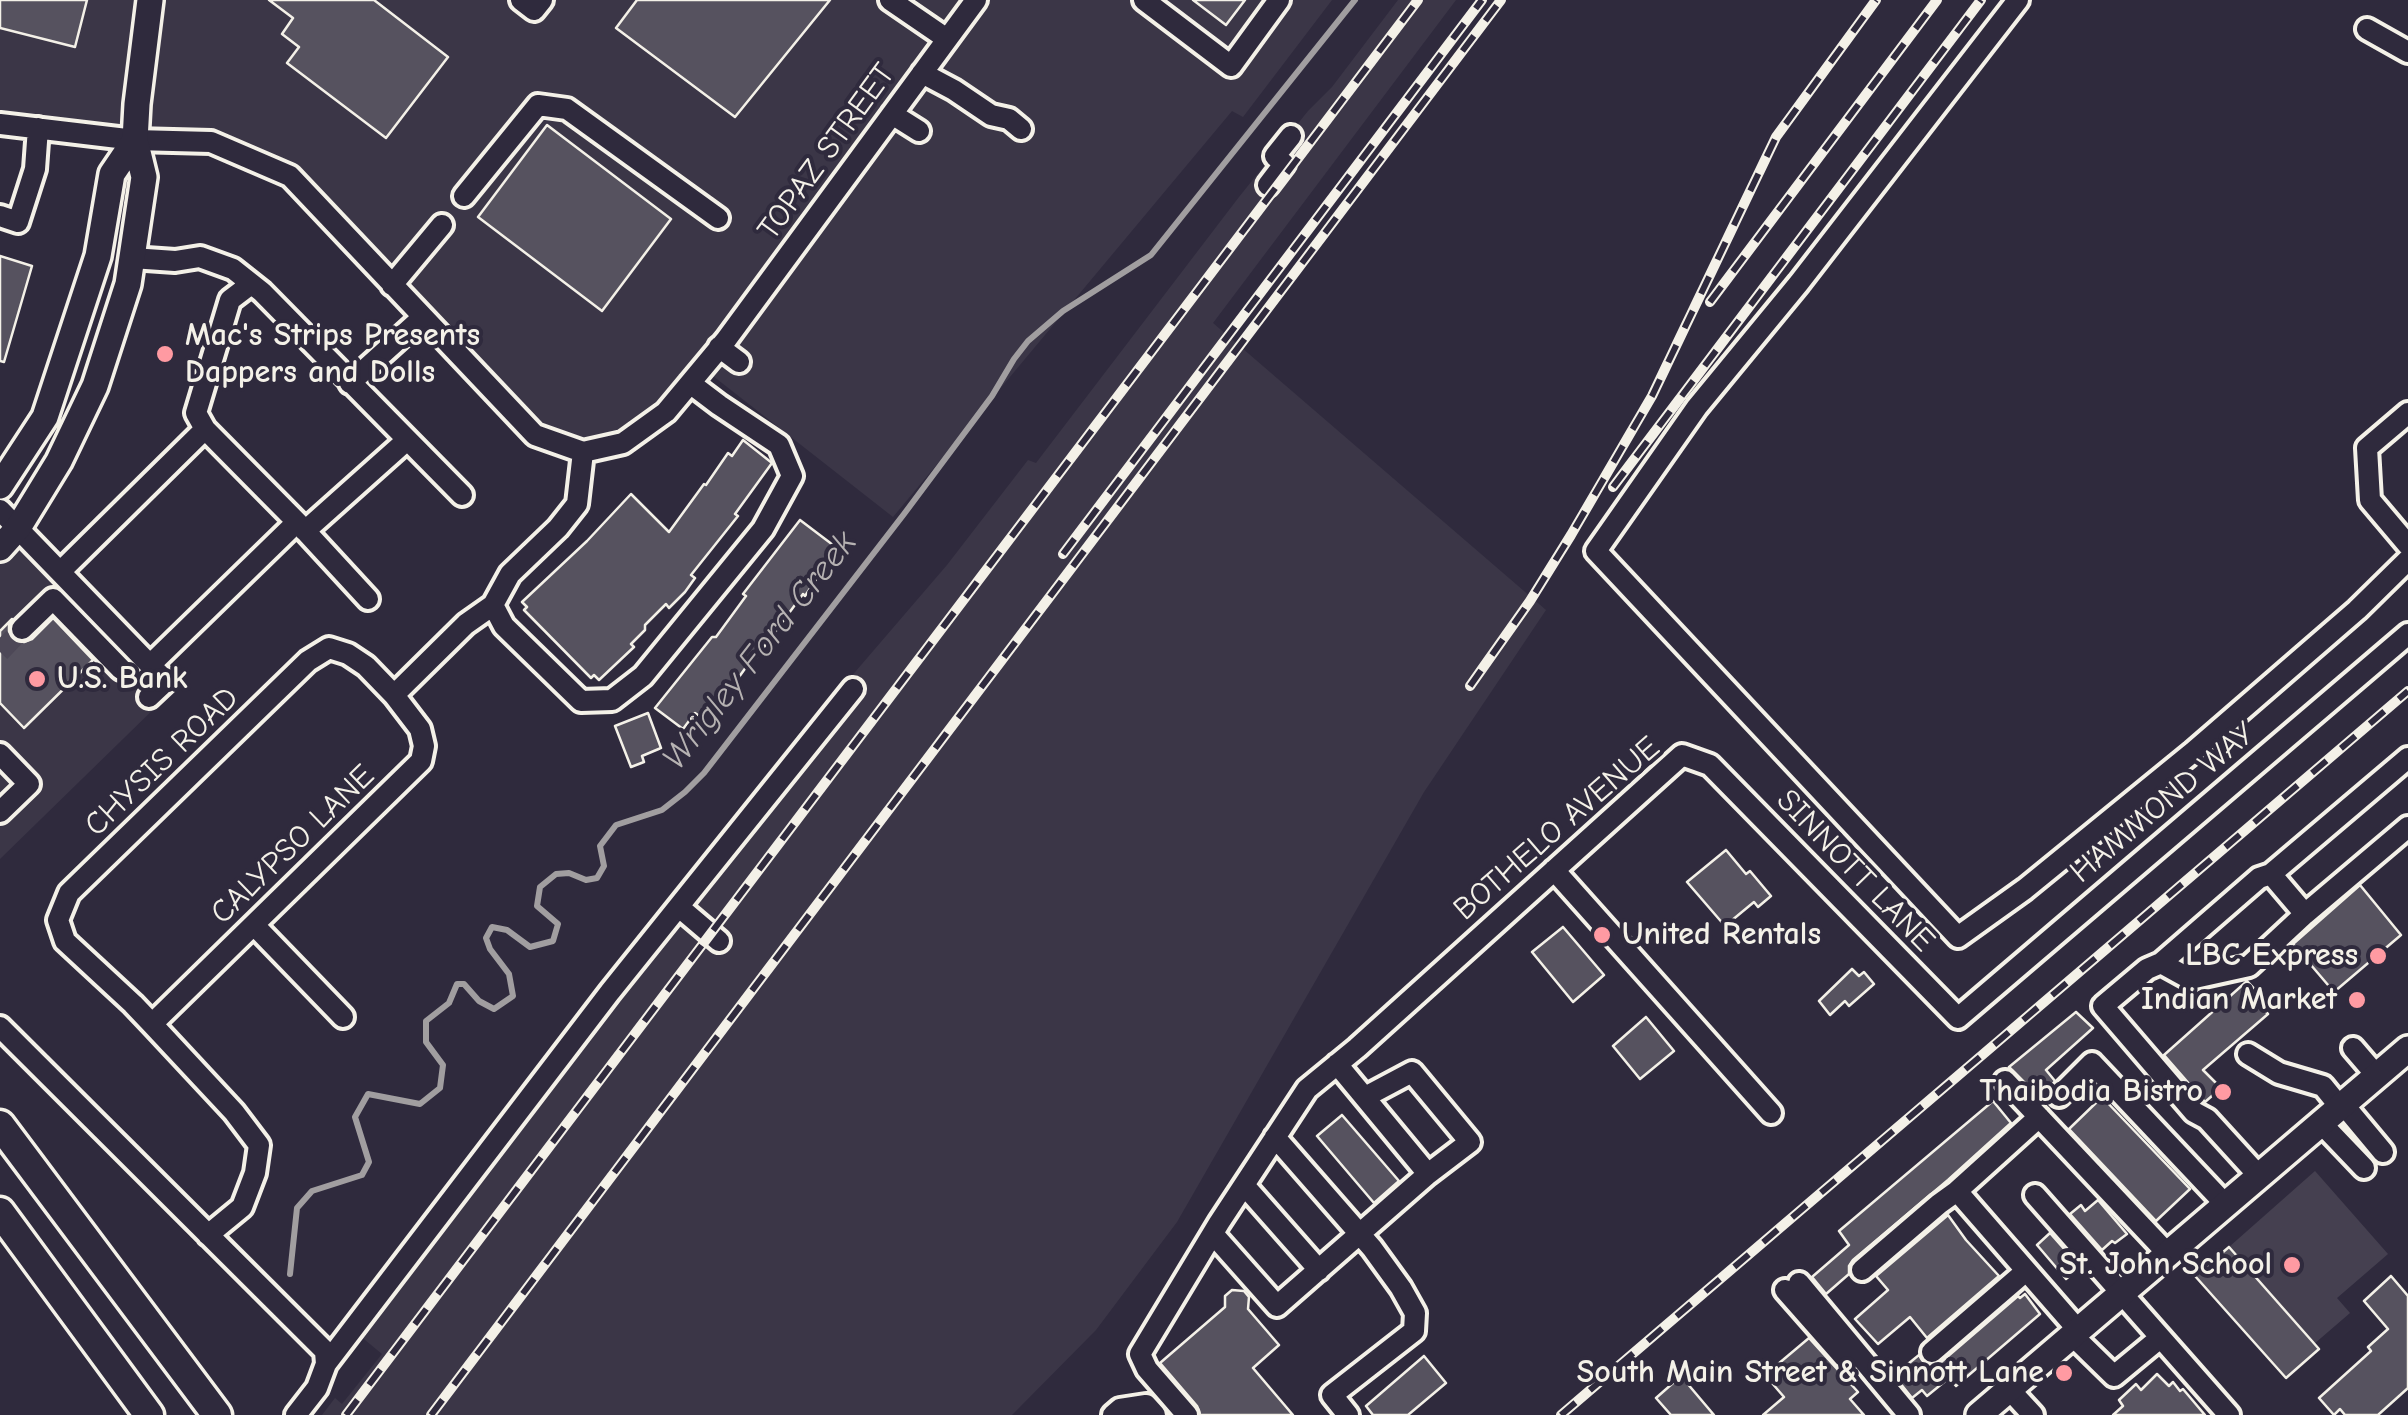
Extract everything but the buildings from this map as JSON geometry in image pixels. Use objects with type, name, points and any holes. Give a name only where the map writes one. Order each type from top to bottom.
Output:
[{"type":"highway","points":[[0,1125],[217,1415]]},
{"type":"highway","points":[[0,1212],[149,1415]]},
{"type":"main road","points":[[0,548],[9,519],[59,460],[95,386],[128,284],[144,177],[135,140],[150,0]]},
{"type":"main road","points":[[0,486],[44,417],[98,256],[112,174],[135,140]]},
{"type":"main road","points":[[1978,1415],[2408,1049]]},
{"type":"street","points":[[521,0],[534,10],[542,0]]},
{"type":"street","points":[[890,0],[947,40]]},
{"type":"street","name":"TOPAZ STREET","points":[[583,452],[623,442],[666,412],[723,344],[976,0]]},
{"type":"street","points":[[1144,0],[1231,66],[1280,0]]},
{"type":"street","points":[[2018,0],[1811,268],[1697,407],[1596,552],[1958,937],[2025,889],[2193,752],[2357,610],[2408,560]]},
{"type":"street","points":[[2368,28],[2408,52]]},
{"type":"street","points":[[922,74],[1021,128]]},
{"type":"street","points":[[464,196],[538,105],[567,109],[718,218]]},
{"type":"street","points":[[892,114],[919,132]]},
{"type":"street","points":[[0,124],[135,140],[211,142],[290,176],[535,435],[583,452],[577,504],[510,574],[493,606],[466,624],[394,695]]},
{"type":"street","points":[[0,216],[18,222],[35,170],[38,128]]},
{"type":"street","points":[[1268,185],[1284,164],[1275,156],[1291,136]]},
{"type":"street","points":[[392,285],[442,225]]},
{"type":"street","points":[[132,258],[175,261],[200,257],[232,269],[462,495]]},
{"type":"street","points":[[251,284],[230,300],[196,413],[205,429],[368,599]]},
{"type":"street","points":[[350,384],[423,318]]},
{"type":"street","points":[[723,344],[739,362]]},
{"type":"street","points":[[493,606],[504,626],[581,701],[612,700],[643,676],[763,529],[792,476],[779,445],[690,383]]},
{"type":"street","points":[[2408,413],[2367,448],[2370,500],[2408,545]]},
{"type":"street","points":[[60,572],[205,429]]},
{"type":"street","points":[[150,665],[301,527],[407,440]]},
{"type":"street","points":[[9,519],[166,680],[149,696]]},
{"type":"street","points":[[22,630],[53,598],[122,668]]},
{"type":"street","name":"HAMMOND WAY","points":[[1958,1018],[2408,634]]},
{"type":"street","name":"CHYSIS ROAD","points":[[208,1234],[242,1207],[255,1173],[259,1145],[234,1112],[152,1024],[65,941],[58,920],[70,893],[308,662],[328,648],[348,654],[366,666],[394,695]]},
{"type":"street","points":[[296,1415],[317,1388],[326,1364],[610,992],[853,689]]},
{"type":"street","name":"CALYPSO LANE","points":[[152,1024],[421,761],[424,746],[420,729],[394,695]]},
{"type":"street","points":[[0,754],[28,784],[0,812]]},
{"type":"street","name":"BOTHELO AVENUE","points":[[1186,1415],[1146,1370],[1140,1354],[1307,1089],[1682,756],[1710,766]]},
{"type":"street","points":[[2260,1176],[2207,1120],[2194,1112],[2103,1006],[2147,969],[2161,963],[2259,878],[2271,874],[2408,758]]},
{"type":"street","name":"SINNOTT LANE","points":[[1710,766],[1958,1018]]},
{"type":"street","points":[[2161,963],[2190,980],[2249,966],[2408,826]]},
{"type":"street","points":[[1554,870],[1771,1113]]},
{"type":"street","points":[[2271,874],[2305,914]]},
{"type":"street","points":[[679,906],[720,940]]},
{"type":"street","points":[[254,925],[343,1017]]},
{"type":"street","points":[[0,1027],[325,1351],[326,1364]]},
{"type":"street","points":[[2353,1048],[2377,1076]]},
{"type":"street","points":[[2248,1054],[2279,1073],[2323,1086],[2364,1168]]},
{"type":"street","points":[[2059,1096],[2092,1063],[2226,1205]]},
{"type":"street","points":[[1338,1064],[1428,1174]]},
{"type":"street","points":[[1213,1234],[1277,1306],[1470,1142],[1412,1072],[1365,1097]]},
{"type":"street","points":[[2005,1081],[2168,1254]]},
{"type":"street","points":[[2335,1112],[2383,1152]]},
{"type":"street","points":[[1862,1270],[1958,1192],[2040,1117]]},
{"type":"street","points":[[1275,1137],[1360,1235],[1415,1313],[1414,1331],[1332,1394],[1348,1415]]},
{"type":"street","points":[[1244,1185],[1319,1270]]},
{"type":"street","points":[[1958,1192],[2114,1376],[2160,1338]]},
{"type":"street","points":[[2035,1195],[2228,1415]]},
{"type":"street","points":[[1932,1352],[2026,1271]]},
{"type":"street","points":[[1894,1415],[1792,1286],[1909,1415]]},
{"type":"street","points":[[2009,1389],[2033,1415]]},
{"type":"street","points":[[1117,1412],[1146,1405],[1155,1415]]},
{"type":"shaded area","points":[[0,0],[1332,0],[1243,117],[1232,111],[893,517],[699,365],[629,446],[537,432],[285,182],[206,148],[0,118]]},
{"type":"shaded area","points":[[1398,0],[1456,0],[1213,323],[1546,610],[1424,792],[1177,1222],[1096,1330],[1012,1415],[322,1415],[335,1398],[342,1404],[382,1354],[347,1325],[673,895],[789,749],[947,565],[1028,460],[1036,463],[1239,197],[1332,87]]},
{"type":"shaded area","points":[[0,525],[165,698],[0,859]]},
{"type":"shaded area","name":"St. John School","points":[[2315,1171],[2388,1254],[2337,1298],[2350,1313],[2314,1344],[2229,1247]]},
{"type":"waterway","name":"Wrigley Ford Creek","points":[[290,1274],[297,1208],[312,1191],[362,1175],[369,1162],[355,1117],[368,1094],[420,1104],[440,1088],[443,1065],[426,1042],[426,1021],[449,1003],[457,984],[464,984],[479,1001],[494,1009],[513,996],[509,974],[486,938],[492,927],[507,930],[530,947],[553,941],[558,924],[537,906],[540,887],[556,874],[569,873],[586,880],[597,878],[604,866],[600,846],[616,825],[662,810],[704,773],[904,514],[1028,341],[1063,311],[1151,255],[1355,0]]},
{"type":"tunnel","points":[[0,652],[22,629]]},
{"type":"railway","points":[[346,1415],[1418,0]]},
{"type":"railway","points":[[1063,554],[1482,0]]},
{"type":"railway","points":[[431,1415],[1501,0]]},
{"type":"railway","points":[[1470,686],[1530,601],[1652,396],[1776,137],[1876,0]]},
{"type":"railway","points":[[1710,302],[1937,0]]},
{"type":"railway","points":[[1613,487],[1981,0]]},
{"type":"railway","points":[[1561,1415],[2408,691]]},
{"type":"place","name":"Mac's Strips Presents Dappers and Dolls","points":[[165,354]]},
{"type":"place","name":"U.S. Bank","points":[[37,679]]},
{"type":"place","name":"United Rentals","points":[[1602,935]]},
{"type":"place","name":"LBC Express","points":[[2378,956]]},
{"type":"place","name":"Indian Market","points":[[2357,1000]]},
{"type":"place","name":"Thaibodia Bistro","points":[[2223,1092]]},
{"type":"place","name":"St. John School","points":[[2292,1265]]},
{"type":"place","name":"South Main Street & Sinnott Lane","points":[[2064,1373]]}]
